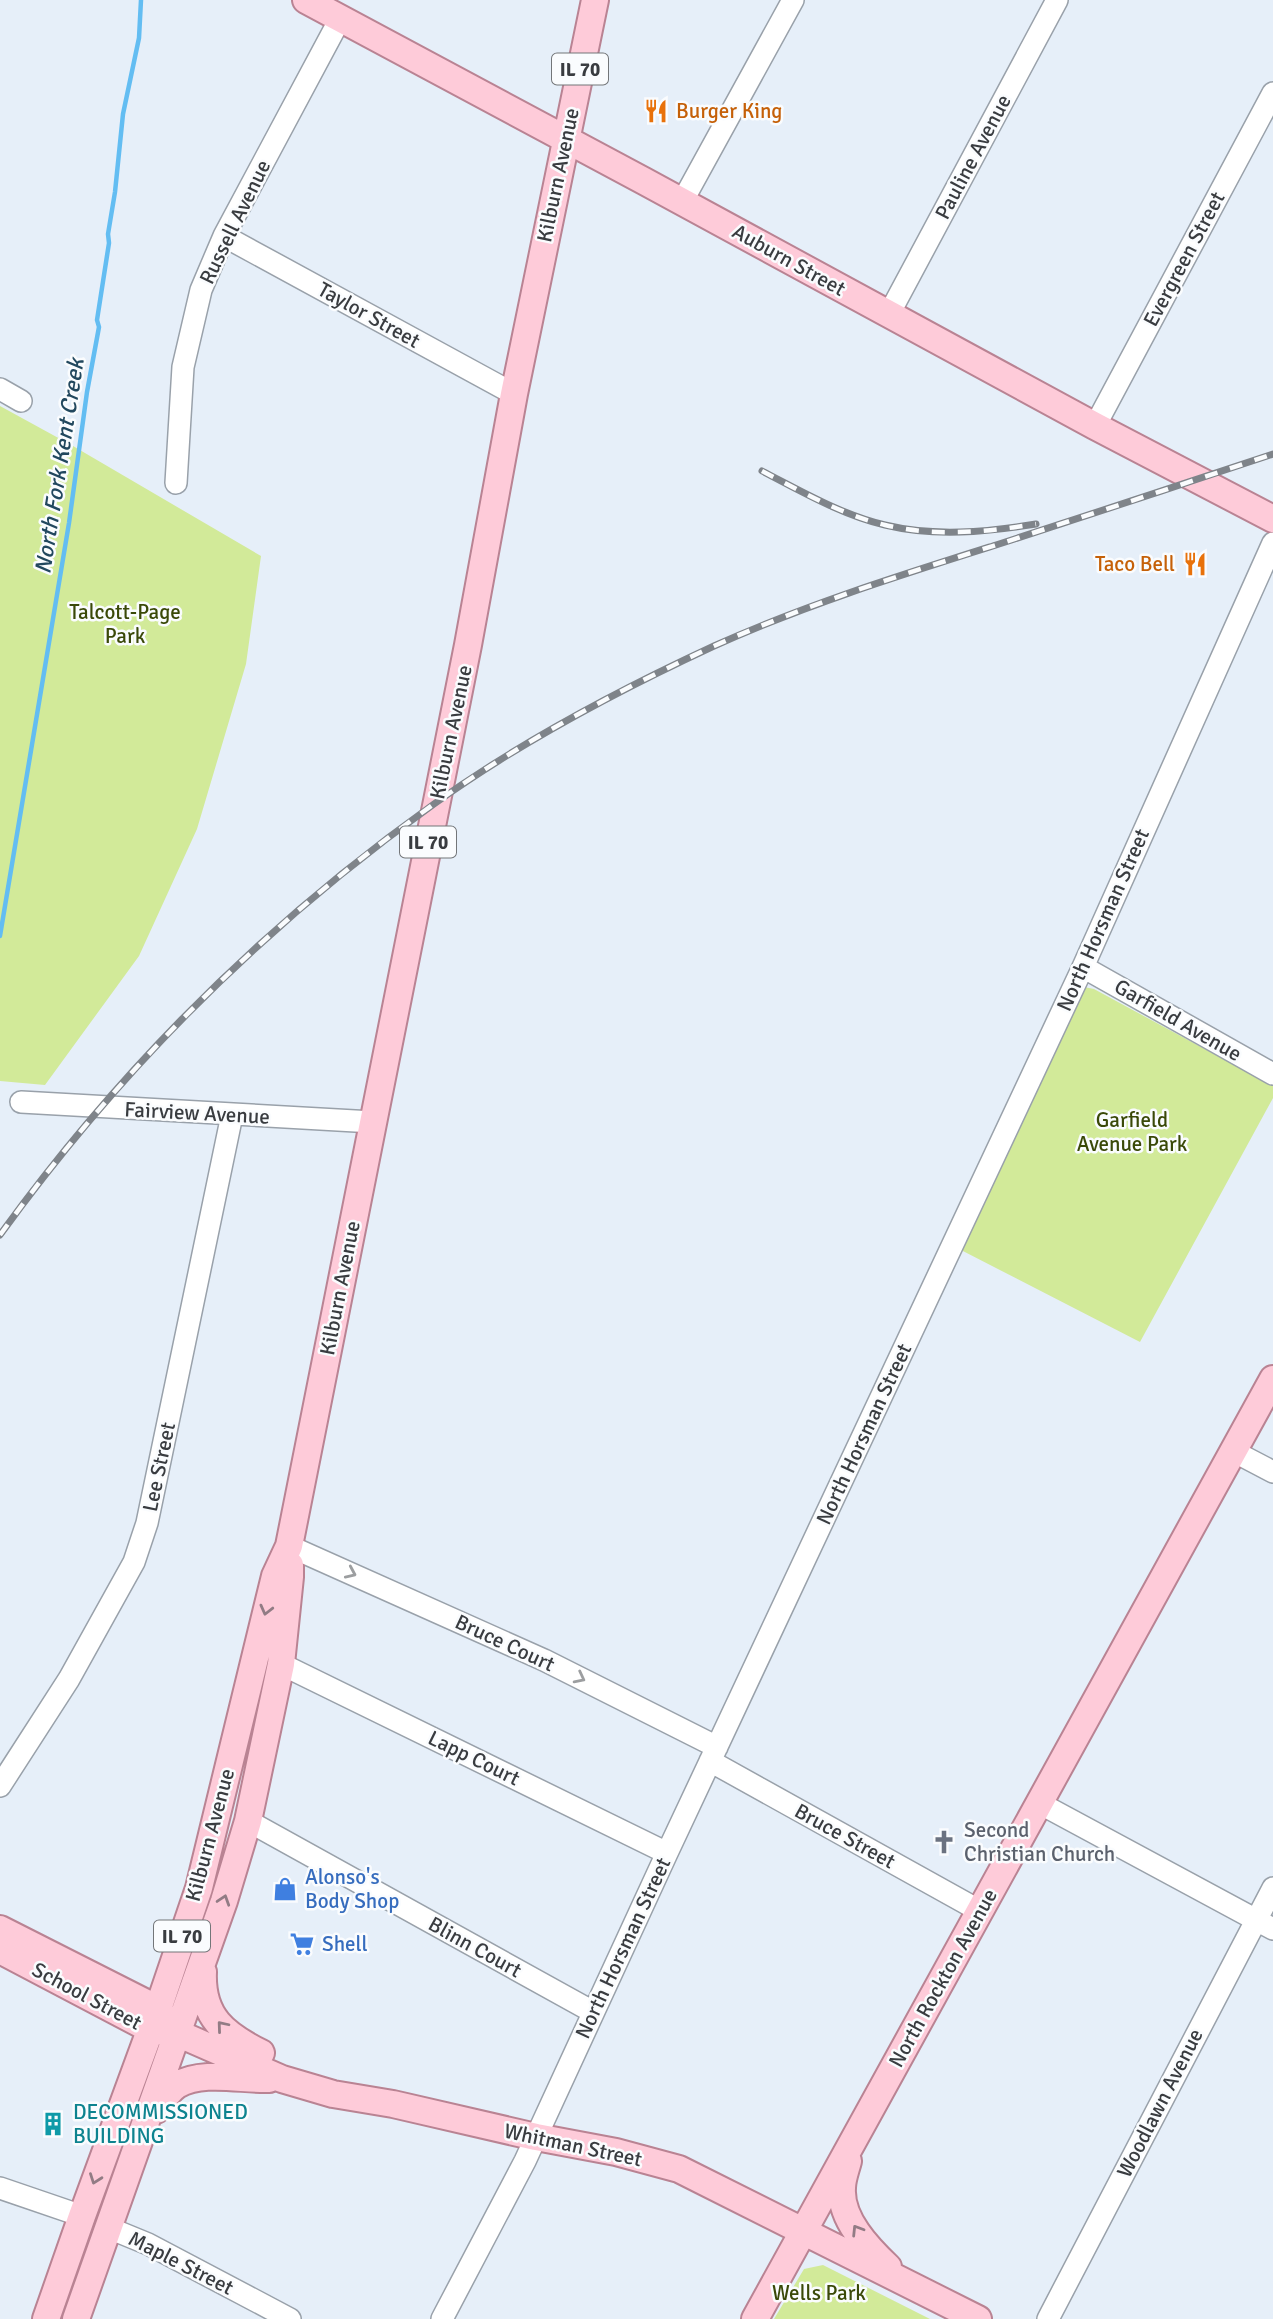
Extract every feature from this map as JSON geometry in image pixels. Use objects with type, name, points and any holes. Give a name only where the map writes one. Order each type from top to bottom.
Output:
[{"type":"main road","name":"Auburn Street","points":[[306,0],[1095,426],[1271,514]]},
{"type":"main road","name":"Kilburn Avenue","points":[[76,2319],[224,1901],[248,1821],[281,1664],[290,1577],[289,1546],[468,645],[514,394],[595,0]]},
{"type":"main road","name":"North Rockton Avenue","points":[[755,2319],[1273,1379]]},
{"type":"main road","name":"Kilburn Avenue","points":[[46,2319],[199,1888],[275,1576],[289,1546]]},
{"type":"main road","name":"School Street","points":[[0,1929],[93,1988]]},
{"type":"main road","points":[[130,2085],[132,2063],[126,2036],[93,1988],[145,1980],[166,1964],[179,1945]]},
{"type":"main road","name":"School Street","points":[[0,1950],[93,1988],[177,2033]]},
{"type":"main road","points":[[203,1961],[202,1979],[207,2006],[233,2039],[262,2054],[319,2073],[393,2105]]},
{"type":"main road","name":"Whitman Street","points":[[177,2033],[282,2079],[333,2094],[616,2152],[679,2169],[978,2319]]},
{"type":"main road","points":[[146,2122],[168,2093],[176,2085],[187,2081],[214,2077],[282,2079]]},
{"type":"main road","points":[[853,2139],[842,2188],[844,2204],[869,2249],[902,2281]]},
{"type":"street","points":[[682,202],[793,0]]},
{"type":"street","name":"Pauline Avenue","points":[[890,314],[1056,0]]},
{"type":"street","name":"Russell Avenue","points":[[176,483],[183,367],[201,290],[224,236],[340,19]]},
{"type":"street","name":"Evergreen Street","points":[[1095,426],[1273,93]]},
{"type":"street","name":"Taylor Street","points":[[224,236],[514,394]]},
{"type":"street","points":[[0,389],[21,401]]},
{"type":"street","name":"North Horsman Street","points":[[442,2319],[536,2137],[1083,967],[1273,543]]},
{"type":"street","name":"Garfield Avenue","points":[[1083,967],[1273,1074]]},
{"type":"street","name":"Fairview Avenue","points":[[21,1102],[373,1122]]},
{"type":"street","name":"Lee Street","points":[[0,1786],[69,1679],[140,1547],[232,1115]]},
{"type":"street","points":[[1233,1451],[1273,1472]]},
{"type":"street","name":"Bruce Court","points":[[289,1546],[544,1660],[714,1754]]},
{"type":"street","name":"Lapp Court","points":[[281,1664],[667,1853]]},
{"type":"street","name":"Bruce Street","points":[[714,1754],[980,1910]]},
{"type":"street","points":[[1041,1804],[1264,1924]]},
{"type":"street","name":"Blinn Court","points":[[248,1821],[593,2012]]},
{"type":"street","name":"Woodlawn Avenue","points":[[1048,2319],[1264,1924],[1273,1888]]},
{"type":"street","points":[[0,2188],[82,2216]]},
{"type":"street","name":"Maple Street","points":[[109,2228],[148,2244],[290,2319]]},
{"type":"green space","name":"Talcott-Page Park","points":[[0,406],[261,556],[246,664],[197,829],[139,956],[45,1085],[0,1081]]},
{"type":"green space","name":"Garfield Avenue Park","points":[[1084,987],[1094,989],[1273,1086],[1273,1098],[1140,1342],[959,1249]]},
{"type":"green space","name":"Wells Park","points":[[823,2265],[930,2319],[774,2319],[804,2269]]},
{"type":"waterway","name":"North Fork Kent Creek","points":[[0,936],[99,327],[97,320],[109,243],[123,114],[139,38],[141,0]]},
{"type":"railway","points":[[0,1235],[95,1114],[199,1002],[313,898],[372,850],[500,760],[642,681],[714,646],[783,617],[889,579],[1273,454]]},
{"type":"railway","points":[[762,471],[837,509],[869,521],[904,529],[960,532],[1036,524]]},
{"type":"place","name":"Burger King","points":[[656,111]]},
{"type":"place","name":"Taco Bell","points":[[1195,564]]},
{"type":"place","name":"Second Christian Church","points":[[944,1842]]},
{"type":"place","name":"Alonso's Body Shop","points":[[285,1889]]},
{"type":"place","name":"Shell","points":[[302,1944]]},
{"type":"place","name":"DECOMMISSIONED BUILDING","points":[[53,2124]]}]
